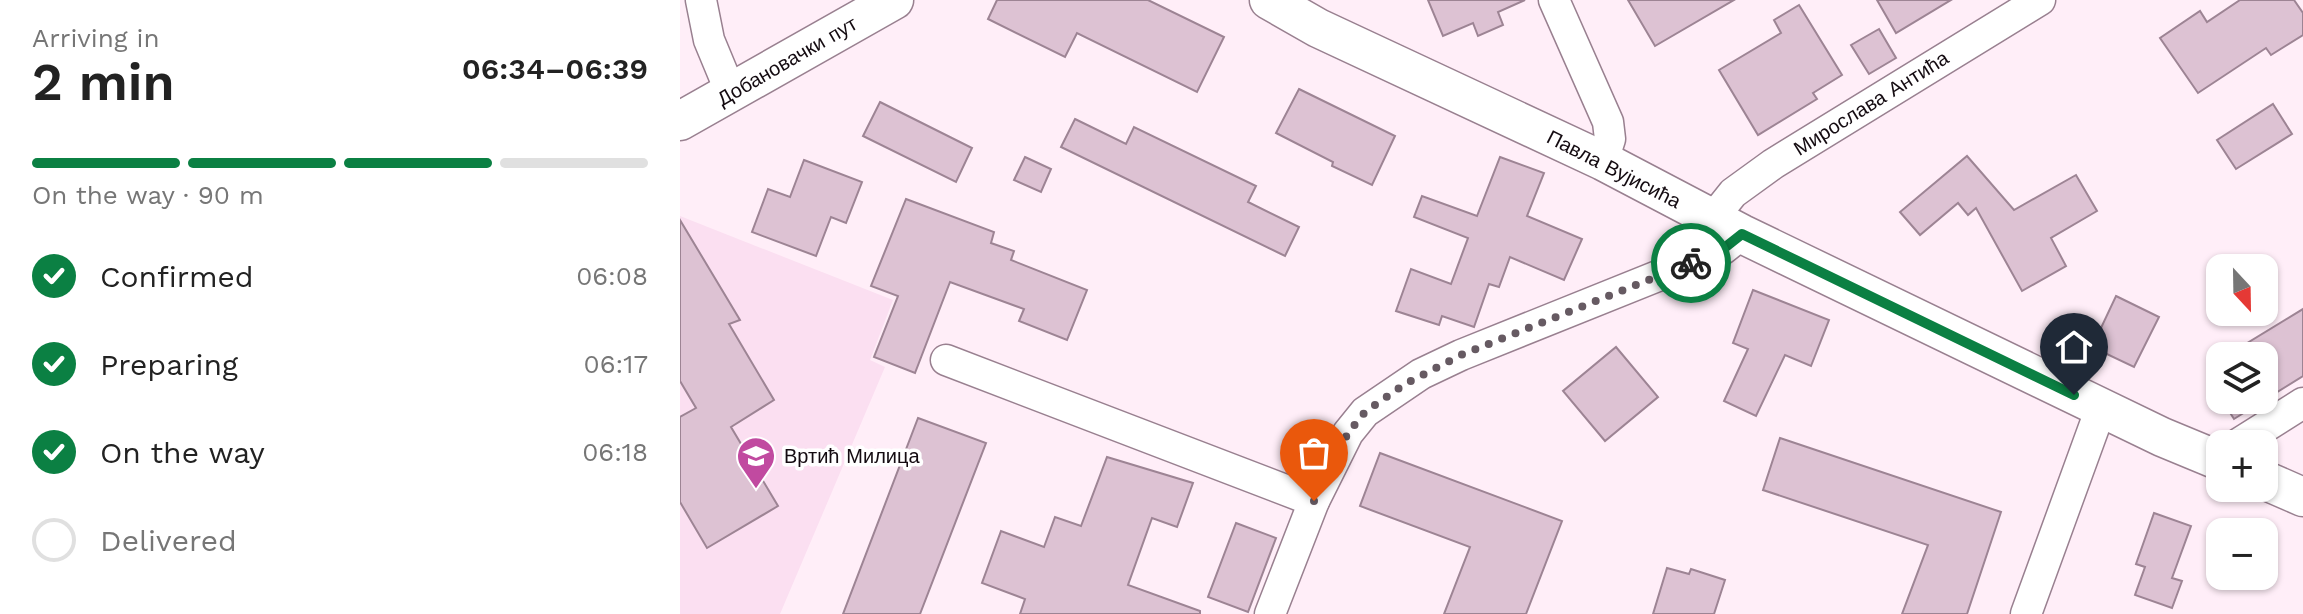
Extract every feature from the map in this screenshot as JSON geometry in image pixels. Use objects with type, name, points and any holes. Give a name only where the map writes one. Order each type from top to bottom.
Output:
[{"type":"street","points":[[701,0],[709,40],[731,93]]},
{"type":"street","name":"Добановачки пут","points":[[680,121],[894,0]]},
{"type":"street","name":"Павла Вујисића","points":[[1269,0],[1318,28],[1603,161],[1727,226],[2101,408],[2206,455]]},
{"type":"street","points":[[1554,0],[1608,122],[1610,139],[1603,161]]},
{"type":"street","name":"Мирослава Антића","points":[[1270,614],[1314,501],[1348,433],[1365,412],[1410,381],[1461,355],[1723,249],[1733,193],[1773,164],[2040,0]]},
{"type":"street","points":[[946,360],[1314,501]]},
{"type":"street","points":[[2260,430],[2303,403]]},
{"type":"street","points":[[2026,614],[2101,408]]},
{"type":"street","points":[[2278,486],[2303,497]]},
{"type":"shaded area","name":"Вртић Милица","points":[[680,216],[893,300],[870,360],[885,367],[780,614],[680,614]]},
{"type":"building","points":[[997,0],[1148,0],[1224,37],[1197,92],[1077,33],[1065,57],[988,19]]},
{"type":"building","points":[[1428,0],[1525,0],[1498,12],[1503,25],[1478,36],[1473,23],[1443,36]]},
{"type":"building","points":[[1628,0],[1734,0],[1655,46]]},
{"type":"building","points":[[1877,0],[1951,0],[1896,33]]},
{"type":"building","points":[[2240,0],[2294,0],[2303,13],[2303,35],[2271,55],[2266,48],[2198,93],[2160,38],[2200,11],[2207,22]]},
{"type":"building","points":[[1799,5],[1842,75],[1813,93],[1817,99],[1758,135],[1719,70],[1781,33],[1774,20]]},
{"type":"building","points":[[1879,29],[1896,58],[1869,74],[1851,45]]},
{"type":"building","points":[[1299,89],[1395,136],[1372,185],[1276,133]]},
{"type":"building","points":[[880,102],[972,148],[956,182],[863,136]]},
{"type":"building","points":[[2273,104],[2292,134],[2236,169],[2217,140]]},
{"type":"building","points":[[1075,119],[1126,144],[1134,127],[1256,186],[1248,202],[1299,227],[1285,256],[1061,147]]},
{"type":"building","points":[[1967,156],[2014,210],[2076,175],[2097,211],[2051,238],[2066,266],[2022,291],[1976,208],[1968,215],[1958,203],[1920,235],[1900,212]]},
{"type":"building","points":[[1025,157],[1051,169],[1041,192],[1014,180]]},
{"type":"building","points":[[1500,157],[1544,173],[1527,216],[1582,239],[1564,280],[1510,257],[1499,287],[1489,284],[1474,327],[1442,316],[1439,325],[1396,311],[1411,269],[1451,284],[1468,238],[1414,217],[1422,196],[1477,216]]},
{"type":"building","points":[[804,160],[862,182],[846,223],[831,217],[816,256],[752,232],[768,189],[790,197]]},
{"type":"building","points":[[906,199],[994,232],[991,243],[1014,251],[1011,260],[1087,290],[1067,340],[1019,321],[1024,309],[950,282],[915,373],[874,357],[898,296],[871,286]]},
{"type":"building","points":[[680,220],[740,320],[729,324],[774,400],[731,427],[778,506],[707,548],[680,502],[680,417],[696,408],[680,381]]},
{"type":"building","points":[[1753,290],[1829,320],[1811,366],[1785,355],[1756,416],[1724,401],[1748,349],[1733,343]]},
{"type":"building","points":[[2116,296],[2159,317],[2134,367],[2092,347]]},
{"type":"building","points":[[2303,309],[2303,376],[2278,392],[2278,342],[2249,342]]},
{"type":"building","points":[[1616,347],[1658,397],[1605,441],[1563,391]]},
{"type":"building","points":[[918,418],[986,443],[920,614],[843,614]]},
{"type":"building","points":[[1780,438],[2001,512],[1967,614],[1902,614],[1928,545],[1763,490]]},
{"type":"building","points":[[1380,453],[1562,521],[1526,614],[1444,614],[1470,547],[1360,506]]},
{"type":"building","points":[[1107,457],[1193,483],[1177,527],[1152,518],[1128,585],[1200,611],[1200,614],[1020,614],[1025,599],[982,583],[1001,531],[1044,547],[1055,517],[1081,526]]},
{"type":"building","points":[[2154,513],[2191,526],[2172,578],[2182,581],[2172,608],[2135,595],[2145,567],[2136,564]]},
{"type":"building","points":[[1236,523],[1276,538],[1248,612],[1208,597]]},
{"type":"building","points":[[1667,568],[1689,574],[1691,569],[1725,580],[1714,614],[1653,614]]},
{"type":"way so far","points":[[1314,501],[1348,433],[1365,412],[1389,394],[1461,355],[1691,263]]},
{"type":"place","name":"Вртић Милица","points":[[756,490]]},
{"type":"route","points":[[1691,263],[1723,249],[1742,234],[2074,395]]}]
